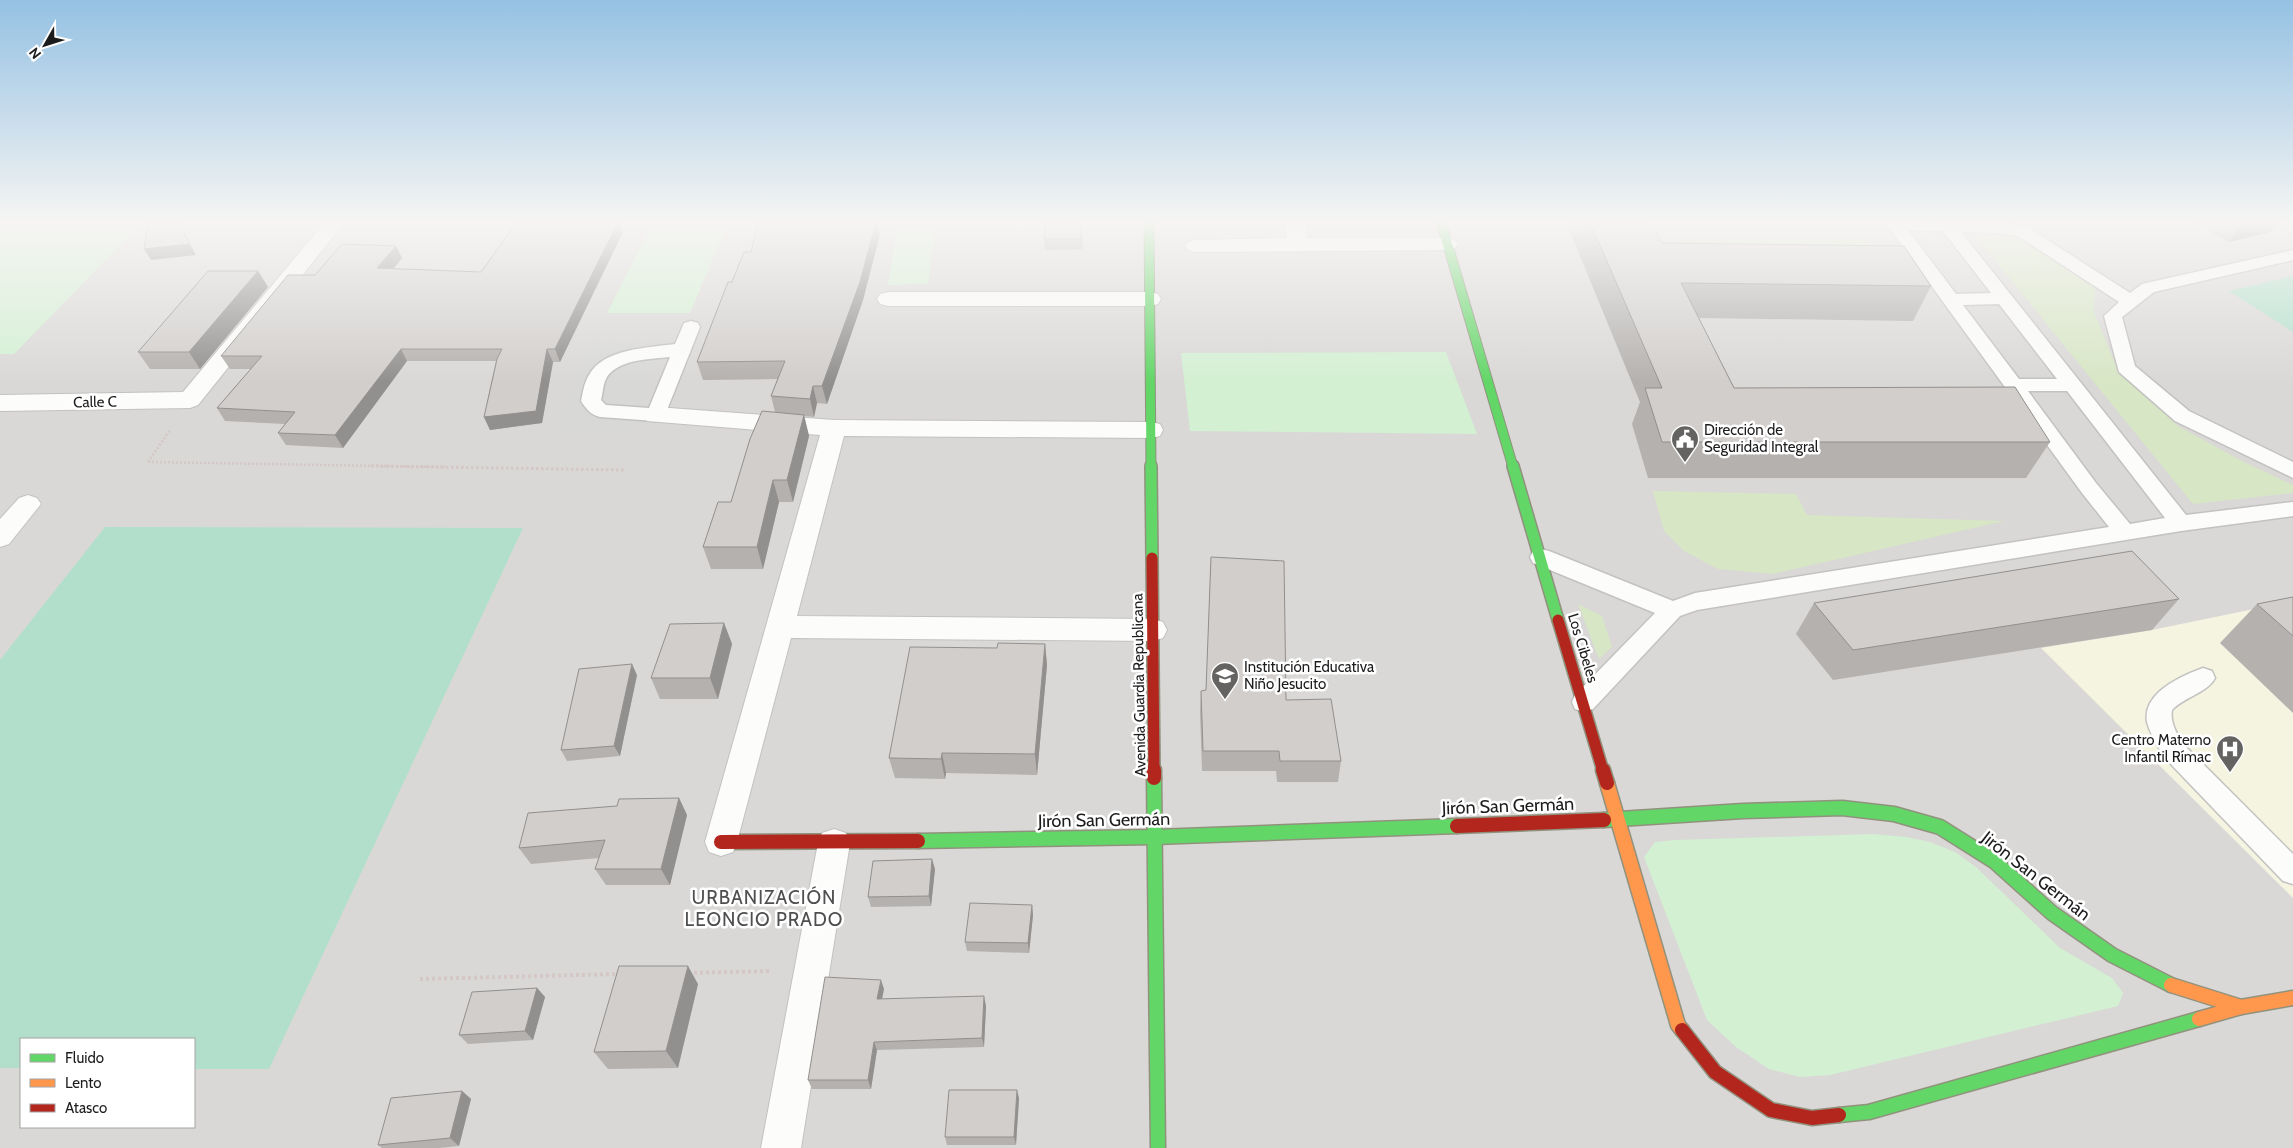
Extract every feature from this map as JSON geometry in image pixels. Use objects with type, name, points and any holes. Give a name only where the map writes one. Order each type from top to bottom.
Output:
[{"type":"street","name":"Calle C","points":[[0,403],[190,400],[291,276]]},
{"type":"street","name":"Avenida Guardia Republicana","points":[[1149,276],[1158,1148]]},
{"type":"street","name":"Los Cibeles","points":[[1457,276],[1678,1025],[1716,1072]]},
{"type":"street","points":[[888,299],[1150,299]]},
{"type":"street","points":[[656,414],[834,428],[1152,430]]},
{"type":"street","points":[[721,842],[834,428]]},
{"type":"street","points":[[0,537],[28,504]]},
{"type":"street","points":[[780,626],[1153,630]]},
{"type":"street","name":"Jirón San Germán","points":[[721,842],[834,843],[1155,837],[1617,820],[1743,811],[1842,808],[1894,814],[1940,826],[1994,860],[2052,913],[2112,955],[2173,986],[2241,1007]]},
{"type":"street","points":[[780,1148],[834,843]]},
{"type":"street","name":"Jirón San Germán","points":[[1716,1072],[1771,1110],[1812,1118],[1869,1112],[2241,1007],[2293,998]]},
{"type":"lane","points":[[1932,276],[2125,532]]},
{"type":"lane","points":[[1986,276],[2181,523]]},
{"type":"lane","points":[[2091,276],[2131,302]]},
{"type":"lane","points":[[2203,276],[2148,288],[2113,316],[2126,368],[2182,416],[2293,471]]},
{"type":"lane","points":[[1950,300],[2003,298]]},
{"type":"lane","points":[[683,349],[626,358],[609,364],[598,375],[591,401],[600,411],[656,414],[683,349],[692,327]]},
{"type":"lane","points":[[2013,385],[2072,385]]},
{"type":"lane","points":[[1584,702],[1672,610],[1695,602],[2181,523],[2293,509]]},
{"type":"lane","points":[[1540,557],[1672,610]]},
{"type":"lane","points":[[2203,678],[2163,700],[2158,714],[2161,730],[2173,750],[2293,872]]},
{"type":"path","points":[[148,462],[626,470]]},
{"type":"path","points":[[684,973],[811,970]]},
{"type":"path","points":[[420,979],[625,974]]},
{"type":"shaded area","points":[[0,276],[2293,276],[2293,1148],[0,1148]]},
{"type":"shaded area","points":[[661,340],[635,429],[556,433],[588,343]]},
{"type":"shaded area","name":"Centro Materno Infantil Rímac","points":[[2293,601],[2293,898],[2041,648],[2152,630]]},
{"type":"green space","points":[[0,276],[91,276],[14,354],[0,354]]},
{"type":"green space","points":[[626,276],[706,276],[690,313],[607,313]]},
{"type":"green space","points":[[890,276],[929,276],[928,284],[888,285]]},
{"type":"green space","points":[[2007,276],[2083,276],[2095,284],[2094,312],[2118,371],[2178,426],[2242,461],[2293,485],[2293,493],[2193,504]]},
{"type":"green space","points":[[2293,276],[2293,332],[2229,291]]},
{"type":"green space","points":[[1446,352],[1477,434],[1190,431],[1181,353]]},
{"type":"green space","points":[[1653,491],[1796,494],[1807,515],[2004,521],[1773,574],[1718,569],[1684,551],[1664,531]]},
{"type":"green space","points":[[105,527],[523,528],[269,1069],[195,1069],[195,1038],[20,1038],[20,1068],[0,1068],[0,660]]},
{"type":"green space","points":[[1578,604],[1602,616],[1612,647],[1599,659]]},
{"type":"green space","points":[[1873,834],[1906,837],[1930,842],[1955,852],[1976,867],[2060,948],[2112,978],[2123,993],[2118,1006],[1830,1075],[1800,1077],[1769,1069],[1736,1047],[1707,1020],[1644,857],[1655,842]]},
{"type":"building","points":[[204,276],[254,276],[189,352],[138,352]]},
{"type":"building","points":[[288,276],[591,276],[555,349],[547,349],[536,411],[484,417],[497,359],[502,349],[401,349],[335,435],[278,433],[295,412],[217,408],[262,356],[221,356]]},
{"type":"building","points":[[735,276],[862,276],[822,386],[813,386],[810,399],[771,396],[785,361],[697,362],[728,282],[732,282]]},
{"type":"building","points":[[1613,276],[1924,276],[1931,286],[1681,283],[1734,388],[2015,387],[2050,442],[1662,442],[1645,388],[1662,388]]},
{"type":"building","points":[[762,411],[804,415],[787,480],[773,480],[757,547],[703,547],[718,502],[731,502],[750,439]]},
{"type":"building","points":[[2132,551],[2179,599],[1853,650],[1814,603]]},
{"type":"building","points":[[1211,557],[1284,561],[1286,700],[1331,699],[1341,761],[1280,761],[1279,751],[1203,751],[1201,691],[1206,690]]},
{"type":"building","points":[[2293,597],[2293,636],[2257,604]]},
{"type":"building","points":[[724,623],[710,678],[651,678],[670,624]]},
{"type":"building","points":[[998,643],[1045,644],[1035,754],[942,753],[941,759],[889,758],[910,647],[997,648]]},
{"type":"building","points":[[632,664],[614,746],[561,750],[579,669]]},
{"type":"building","points":[[679,798],[661,869],[595,869],[605,840],[519,848],[528,813],[617,806],[619,799]]},
{"type":"building","points":[[932,859],[929,896],[868,897],[873,861]]},
{"type":"building","points":[[970,903],[1032,905],[1028,943],[965,942]]},
{"type":"building","points":[[619,966],[688,966],[666,1051],[594,1052]]},
{"type":"building","points":[[825,977],[881,980],[877,999],[984,996],[982,1038],[874,1042],[868,1080],[808,1080]]},
{"type":"building","points":[[537,988],[525,1031],[459,1035],[472,992]]},
{"type":"building","points":[[949,1090],[1017,1090],[1014,1137],[945,1137]]},
{"type":"building","points":[[462,1091],[450,1138],[378,1145],[391,1098]]},
{"type":"traffic: fast","points":[[1149,276],[1152,558]]},
{"type":"traffic: fast","points":[[1457,276],[1558,620]]},
{"type":"traffic: fast","points":[[1154,778],[1158,1148]]},
{"type":"traffic: fast","points":[[1604,820],[1743,811],[1842,808],[1894,814],[1940,827],[1994,861],[2052,913],[2112,955],[2171,985]]},
{"type":"traffic: fast","points":[[918,841],[1155,837],[1457,826]]},
{"type":"traffic: fast","points":[[1839,1115],[1869,1112],[2199,1019]]},
{"type":"traffic: slow","points":[[1607,783],[1678,1025],[1682,1030]]},
{"type":"traffic: slow","points":[[2171,985],[2241,1007]]},
{"type":"traffic: slow","points":[[2199,1019],[2241,1007],[2293,998]]},
{"type":"traffic: jam","points":[[1152,558],[1154,778]]},
{"type":"traffic: jam","points":[[1558,620],[1607,783]]},
{"type":"traffic: jam","points":[[1457,826],[1604,820]]},
{"type":"traffic: jam","points":[[721,842],[918,841]]},
{"type":"traffic: jam","points":[[1682,1030],[1715,1072],[1771,1110],[1812,1118],[1839,1115]]},
{"type":"place","name":"Dirección de Seguridad Integral","points":[[1685,463]]},
{"type":"place","name":"Institución Educativa Niño Jesucito","points":[[1225,700]]},
{"type":"place","name":"Centro Materno Infantil Rímac","points":[[2230,773]]},
{"type":"district","name":"URBANIZACIÓN LEONCIO PRADO","points":[[764,908]]}]
